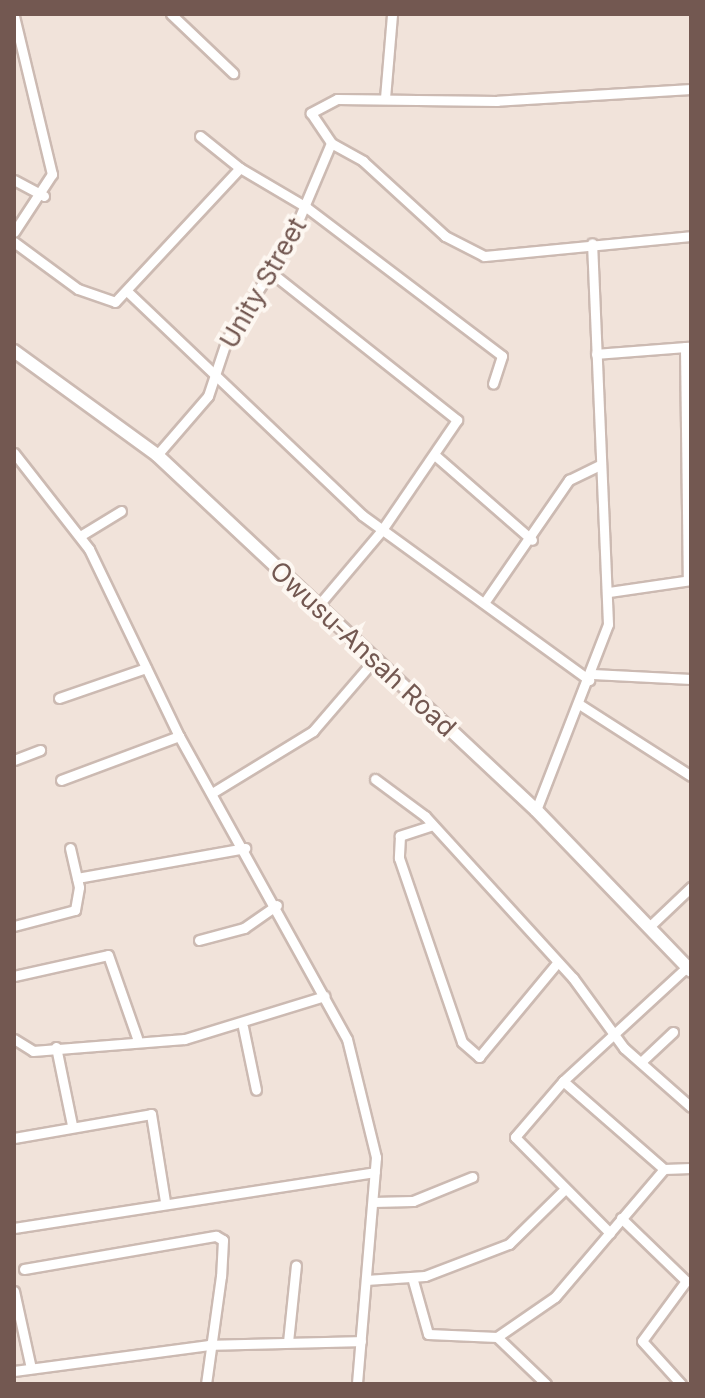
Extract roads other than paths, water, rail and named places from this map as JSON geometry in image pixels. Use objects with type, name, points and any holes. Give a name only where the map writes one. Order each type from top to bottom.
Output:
[{"type":"street","points":[[171,14],[233,73]]},
{"type":"street","points":[[385,98],[392,14]]},
{"type":"street","points":[[14,16],[52,174],[44,196],[14,232]]},
{"type":"street","points":[[691,89],[497,101],[385,98],[315,107],[313,122],[331,143],[363,161],[467,250],[504,259],[592,243],[691,236]]},
{"type":"street","points":[[200,136],[240,168],[306,207],[502,356],[493,384]]},
{"type":"street","name":"Unity Street","points":[[157,455],[198,409],[215,376],[227,339],[273,274],[306,207],[331,143]]},
{"type":"street","points":[[14,242],[101,301],[129,293],[240,168]]},
{"type":"street","points":[[14,180],[44,196]]},
{"type":"street","points":[[536,810],[605,641],[609,592],[600,465],[592,243]]},
{"type":"street","points":[[273,274],[456,416],[437,457],[382,530],[317,607]]},
{"type":"street","points":[[129,293],[382,530],[590,677],[691,679]]},
{"type":"street","points":[[596,354],[688,347],[690,580],[609,592]]},
{"type":"street","name":"Owusu-Ansah Road","points":[[14,351],[157,455],[536,810],[689,969]]},
{"type":"street","points":[[14,454],[80,536],[179,736],[245,848],[325,996],[362,1090],[375,1172],[357,1384]]},
{"type":"street","points":[[437,457],[532,540]]},
{"type":"street","points":[[484,603],[532,540],[577,471],[600,465]]},
{"type":"street","points":[[80,536],[121,511]]},
{"type":"street","points":[[212,793],[313,731],[374,660]]},
{"type":"street","points":[[59,698],[146,668]]},
{"type":"street","points":[[579,704],[691,776]]},
{"type":"street","points":[[61,780],[179,736]]},
{"type":"street","points":[[14,760],[40,750]]},
{"type":"street","points":[[375,779],[430,826],[557,963],[615,1035],[691,1107]]},
{"type":"street","points":[[430,826],[400,836],[399,858],[462,1042],[479,1057],[557,963]]},
{"type":"street","points":[[14,926],[75,910],[77,878],[70,848]]},
{"type":"street","points":[[77,878],[245,848]]},
{"type":"street","points":[[650,926],[691,887]]},
{"type":"street","points":[[199,940],[244,928],[277,905]]},
{"type":"street","points":[[14,976],[108,955],[137,1038]]},
{"type":"street","points":[[610,1233],[564,1190],[515,1137],[563,1081],[689,969]]},
{"type":"street","points":[[14,1039],[26,1050],[137,1038],[185,1039],[243,1027],[325,996]]},
{"type":"street","points":[[243,1027],[256,1090]]},
{"type":"street","points":[[641,1062],[673,1032]]},
{"type":"street","points":[[56,1047],[72,1125]]},
{"type":"street","points":[[563,1081],[664,1169],[691,1168]]},
{"type":"street","points":[[14,1138],[72,1125],[151,1114],[165,1201]]},
{"type":"street","points":[[412,1277],[428,1334],[497,1337],[555,1297],[664,1169]]},
{"type":"street","points":[[14,1228],[165,1201],[375,1172]]},
{"type":"street","points":[[373,1202],[413,1201],[472,1177]]},
{"type":"street","points":[[366,1280],[412,1277],[509,1244],[564,1190]]},
{"type":"street","points":[[621,1218],[686,1281],[642,1341],[681,1384]]},
{"type":"street","points":[[24,1269],[216,1236],[223,1240],[206,1384]]},
{"type":"street","points":[[288,1342],[296,1265]]},
{"type":"street","points":[[14,1291],[31,1368]]},
{"type":"street","points":[[497,1337],[546,1384]]},
{"type":"street","points":[[14,1371],[209,1345],[361,1341]]}]
